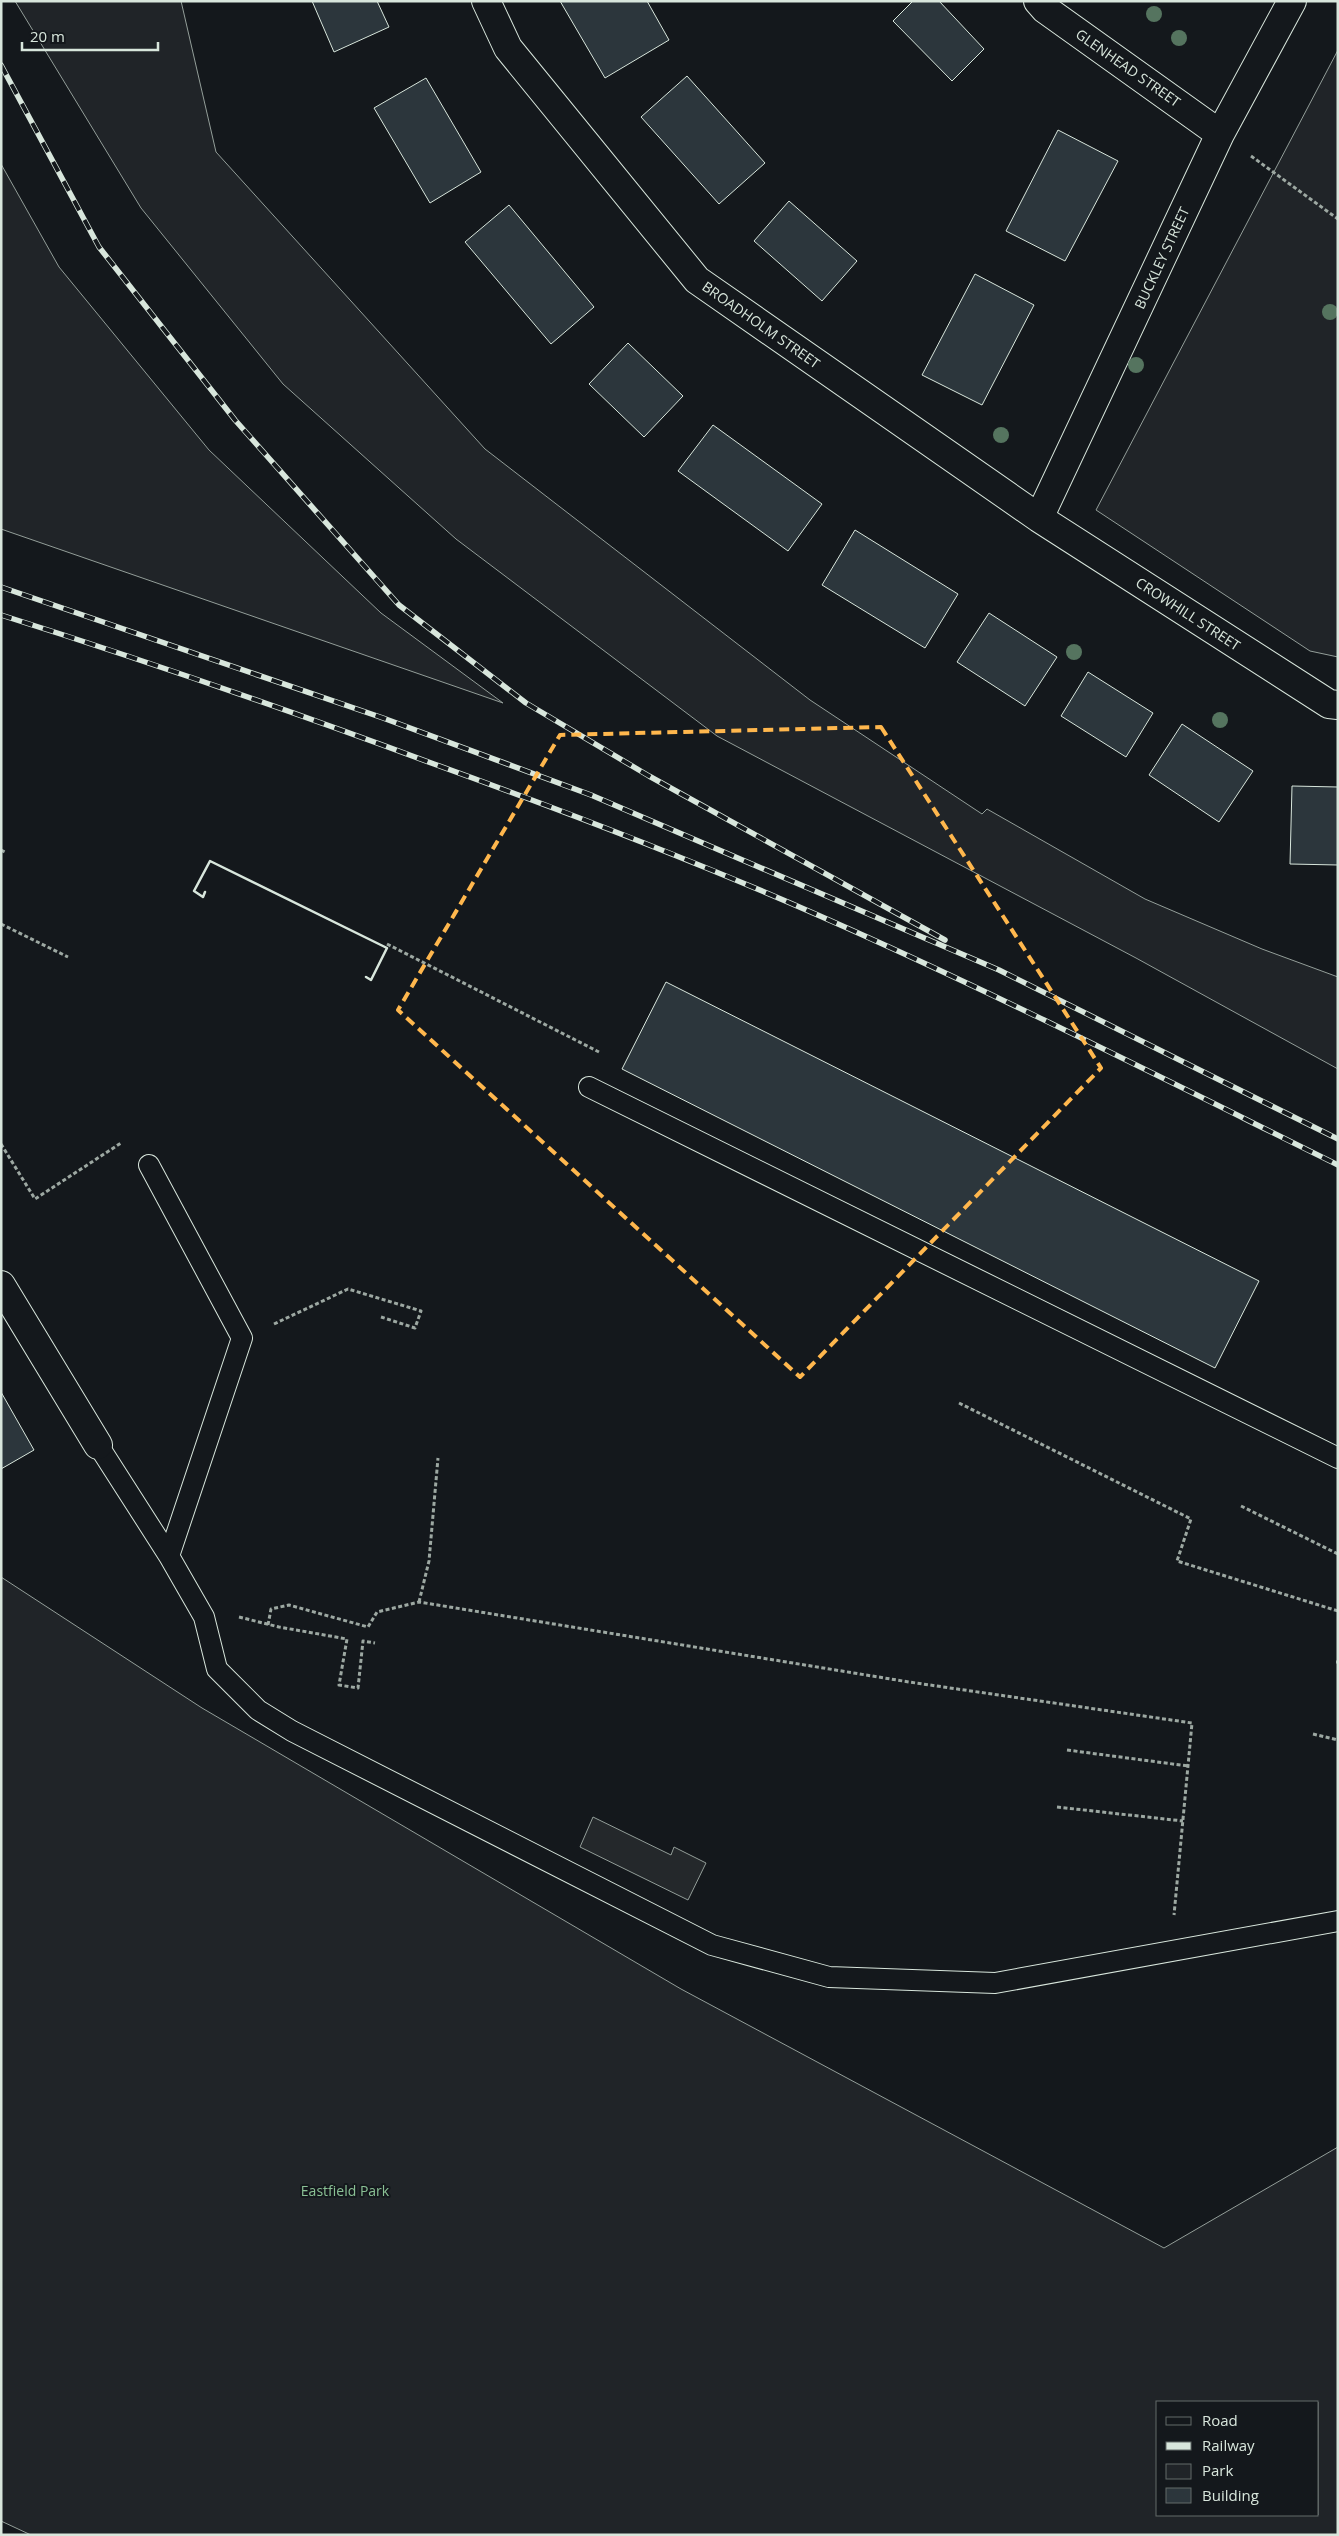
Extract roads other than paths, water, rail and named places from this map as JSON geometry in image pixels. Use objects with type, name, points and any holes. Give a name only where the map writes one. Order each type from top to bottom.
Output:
[{"type":"street","name":"BROADHOLM STREET","points":[[486,1],[508,48],[697,280],[1040,518]]},
{"type":"street","name":"GLENHEAD STREET","points":[[1038,1],[1045,9],[1220,134]]},
{"type":"street","name":"BUCKLEY STREET","points":[[1040,518],[1220,134],[1292,1]]},
{"type":"street","name":"CROWHILL STREET","points":[[1040,518],[1328,704],[1338,705]]},
{"type":"street","points":[[1,1285],[98,1445]]},
{"type":"lane","points":[[589,1087],[1338,1458]]},
{"type":"lane","points":[[149,1165],[242,1338],[169,1556]]},
{"type":"lane","points":[[98,1445],[169,1556],[204,1617],[217,1669],[258,1710],[292,1731],[712,1945],[830,1977],[995,1983],[1338,1921]]},
{"type":"railway","points":[[1,65],[99,247],[235,420],[399,605],[526,703],[649,776],[945,940]]},
{"type":"railway","points":[[1,587],[383,718],[591,795],[999,970],[1338,1139]]},
{"type":"railway","points":[[1,615],[164,668],[327,725],[580,818],[724,875],[951,975],[1338,1165]]},
{"type":"park label","name":"Eastfield Park","points":[[345,2191]]}]
